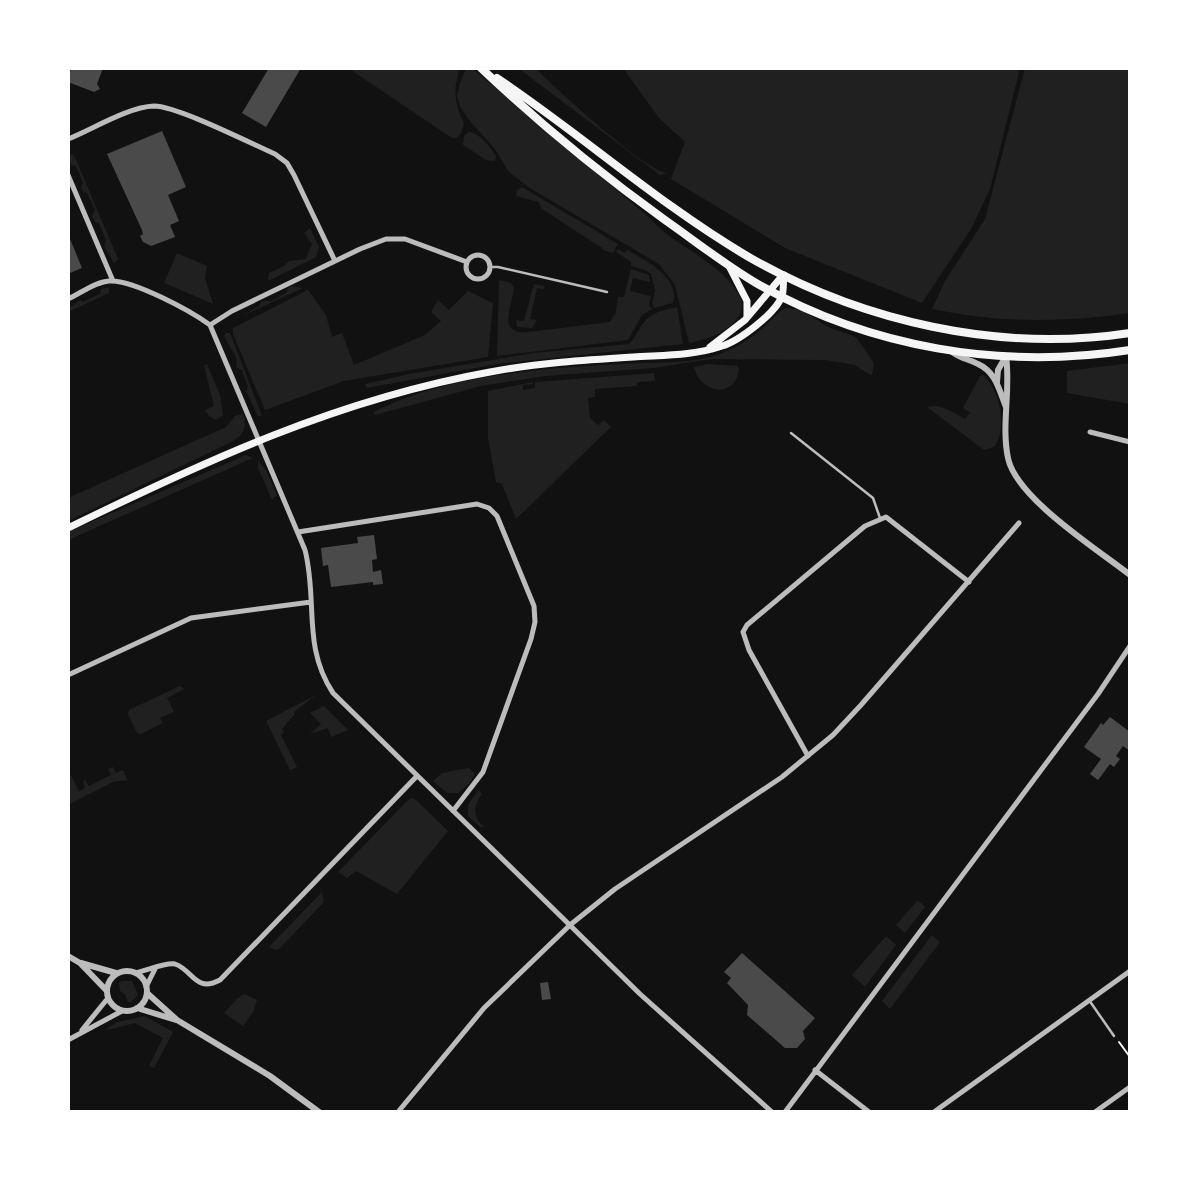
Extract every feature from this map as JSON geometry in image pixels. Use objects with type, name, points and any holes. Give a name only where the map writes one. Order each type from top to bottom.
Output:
[{"type":"main road","points":[[482,68],[526,111],[605,176],[729,266],[782,297],[859,328],[952,352],[1063,356],[1130,350]]},
{"type":"main road","points":[[482,68],[548,112],[642,185],[698,224],[783,275],[885,315],[958,332],[1056,339],[1130,333]]},
{"type":"main road","points":[[729,266],[747,301],[748,312],[745,320]]},
{"type":"main road","points":[[704,351],[726,337],[745,320],[783,275]]},
{"type":"main road","points":[[68,528],[259,439],[358,404],[461,377],[531,366],[684,355],[722,346],[751,331],[782,297],[783,275]]},
{"type":"main road","points":[[1005,337],[1006,356]]},
{"type":"street","points":[[68,139],[135,111],[155,106],[175,111],[275,154],[286,163],[294,175],[335,261]]},
{"type":"street","points":[[68,175],[113,281]]},
{"type":"street","points":[[210,325],[232,311],[373,244],[397,239],[467,262]]},
{"type":"street","points":[[480,255],[487,259],[490,267],[486,276],[477,279],[467,273],[467,262],[473,256],[480,255]]},
{"type":"street","points":[[68,299],[100,283],[113,281],[147,291],[210,325],[298,532],[310,572],[314,652],[327,684],[346,708],[646,999],[772,1112]]},
{"type":"street","points":[[952,352],[962,359],[982,365],[990,372],[997,382],[1007,410]]},
{"type":"street","points":[[997,382],[998,370],[1006,356]]},
{"type":"street","points":[[1006,356],[1008,457],[1020,484],[1038,503],[1130,575]]},
{"type":"street","points":[[1090,432],[1130,442]]},
{"type":"street","points":[[298,532],[477,504],[489,508],[497,516],[534,606],[535,622],[482,772],[453,811]]},
{"type":"street","points":[[808,756],[749,650],[743,632],[747,625],[811,570],[880,518],[890,519],[969,582]]},
{"type":"street","points":[[398,1112],[484,1008],[570,925],[615,889],[740,807],[833,735],[1019,523]]},
{"type":"street","points":[[68,675],[191,618],[311,602]]},
{"type":"street","points":[[785,1112],[1098,694],[1130,646]]},
{"type":"street","points":[[106,990],[109,981],[116,974],[155,969],[163,964],[174,964],[201,983],[215,983],[220,980],[417,776]]},
{"type":"street","points":[[68,956],[80,963],[116,974]]},
{"type":"street","points":[[80,963],[106,990],[114,1007],[122,1011]]},
{"type":"street","points":[[137,1008],[143,1003],[155,969]]},
{"type":"street","points":[[934,1112],[1130,971]]},
{"type":"street","points":[[135,973],[142,978],[147,990],[177,1020],[270,1076],[318,1112]]},
{"type":"street","points":[[80,1032],[108,998]]},
{"type":"street","points":[[68,1041],[122,1011],[137,1008],[177,1020]]},
{"type":"street","points":[[815,1070],[869,1112]]},
{"type":"street","points":[[1095,1112],[1130,1087]]},
{"type":"lane","points":[[490,267],[607,292]]},
{"type":"lane","points":[[791,433],[873,498],[880,518]]},
{"type":"lane","points":[[1090,1000],[1114,1036]]},
{"type":"path","points":[[1114,1036],[1130,1057]]},
{"type":"shaded area","points":[[348,68],[460,68],[456,96],[464,123],[461,134],[452,138]]},
{"type":"shaded area","points":[[466,68],[472,68],[665,233],[719,271],[739,295],[742,307],[737,319],[727,329],[715,335],[689,343],[675,285],[659,264],[528,187],[508,171],[495,149],[460,106],[457,96]]},
{"type":"shaded area","points":[[518,68],[535,68],[619,143],[666,173],[660,175]]},
{"type":"shaded area","points":[[623,68],[1020,68],[990,189],[971,229],[922,303],[785,248],[671,179],[685,142],[659,118]]},
{"type":"shaded area","points":[[1025,68],[1130,68],[1130,313],[1080,319],[1031,320],[981,317],[932,309],[945,281],[985,219]]},
{"type":"shaded area","points":[[469,132],[488,145],[496,156],[495,161],[486,160],[463,145],[464,136]]},
{"type":"shaded area","points":[[69,154],[74,155],[118,259],[114,263],[104,246],[106,240],[99,223],[95,222],[92,216],[95,210],[87,193],[83,192],[83,183],[76,166],[71,165]]},
{"type":"shaded area","points":[[522,187],[618,244],[613,253],[603,250],[542,209],[538,202],[516,196],[517,190]]},
{"type":"shaded area","points":[[310,228],[319,247],[316,257],[268,281],[269,273],[289,261],[306,259],[312,244],[304,233]]},
{"type":"shaded area","points":[[618,249],[625,253],[627,250],[659,270],[671,285],[673,303],[654,308],[652,304],[655,290],[651,274],[631,266],[631,262],[616,252]]},
{"type":"shaded area","points":[[177,253],[207,266],[205,278],[213,304],[164,283]]},
{"type":"shaded area","points":[[631,269],[649,275],[650,282],[633,278],[630,291],[651,296],[649,305],[652,309],[642,315],[628,340],[497,356],[499,280],[511,283],[514,288],[509,324],[518,332],[528,332],[610,322],[616,312],[618,297],[624,297]]},
{"type":"shaded area","points":[[534,284],[544,286],[544,289],[537,288],[530,319],[537,320],[532,328],[517,327],[516,320],[524,321]]},
{"type":"shaded area","points":[[292,286],[303,288],[242,316],[259,306],[262,301],[271,301],[286,293]]},
{"type":"shaded area","points":[[109,287],[109,293],[68,312],[68,309],[80,300],[83,302],[100,294],[101,289]]},
{"type":"shaded area","points":[[308,290],[326,315],[332,337],[342,333],[354,365],[425,335],[441,321],[431,312],[438,300],[449,310],[468,291],[493,303],[488,357],[344,381],[265,410],[233,334],[233,328]]},
{"type":"shaded area","points":[[677,307],[683,344],[497,364],[367,388],[365,384],[533,353],[629,344],[650,316]]},
{"type":"shaded area","points":[[786,308],[801,310],[828,327],[856,337],[874,363],[872,376],[855,365],[825,360],[711,359],[654,368],[545,376],[481,386],[375,415],[374,412],[430,390],[494,376],[559,368],[677,362],[711,357],[748,340]]},
{"type":"shaded area","points":[[230,333],[262,416],[258,416],[246,391],[248,387],[242,370],[236,367],[237,359],[224,336]]},
{"type":"shaded area","points":[[1130,363],[1130,404],[1067,393],[1067,371]]},
{"type":"shaded area","points":[[207,364],[220,395],[223,415],[216,420],[205,410],[214,406],[204,365]]},
{"type":"shaded area","points":[[708,364],[737,366],[739,369],[732,385],[718,389],[703,383],[694,367]]},
{"type":"shaded area","points":[[654,373],[655,381],[637,382],[637,386],[595,389],[595,397],[588,398],[590,418],[598,425],[604,420],[611,427],[516,519],[502,484],[496,482],[488,438],[488,391],[533,382],[523,385],[523,390],[535,388],[535,382]]},
{"type":"shaded area","points":[[984,375],[998,400],[1001,430],[994,447],[984,450],[927,407],[942,407],[965,419],[970,412],[963,408],[980,376]]},
{"type":"shaded area","points":[[243,414],[244,430],[233,441],[68,521],[68,498],[226,427],[235,416]]},
{"type":"shaded area","points":[[246,455],[253,458],[68,540],[68,532]]},
{"type":"shaded area","points":[[258,461],[266,470],[277,495],[272,500],[258,468]]},
{"type":"shaded area","points":[[180,686],[184,689],[167,698],[174,712],[160,718],[163,723],[141,734],[137,733],[128,714],[129,710]]},
{"type":"shaded area","points":[[316,695],[294,712],[282,729],[284,732],[281,735],[297,767],[290,770],[266,721]]},
{"type":"shaded area","points":[[324,706],[348,730],[331,737],[328,728],[310,734],[321,724],[310,713]]},
{"type":"shaded area","points":[[113,767],[116,773],[123,770],[127,780],[113,782],[68,805],[68,770],[79,791],[85,788],[83,781],[89,786],[111,775],[108,769]]},
{"type":"shaded area","points":[[469,768],[475,774],[469,784],[458,793],[447,793],[433,781],[442,773]]},
{"type":"shaded area","points":[[478,790],[482,794],[477,803],[476,815],[484,827],[480,827],[468,816],[468,805]]},
{"type":"shaded area","points":[[412,798],[448,831],[397,894],[356,871],[347,878],[338,872],[407,801]]},
{"type":"shaded area","points":[[322,892],[324,902],[279,949],[269,947]]},
{"type":"shaded area","points":[[918,900],[925,907],[905,933],[896,925]]},
{"type":"shaded area","points":[[932,935],[940,942],[890,1009],[882,1001]]},
{"type":"shaded area","points":[[886,936],[896,945],[865,987],[852,975]]},
{"type":"shaded area","points":[[132,981],[138,995],[131,1002],[128,1002],[125,994],[120,991],[119,983]]},
{"type":"shaded area","points":[[244,994],[257,1000],[253,1012],[243,1026],[224,1013]]},
{"type":"shaded area","points":[[145,1016],[173,1032],[154,1068],[149,1066],[163,1038],[135,1023],[106,1029],[117,1022]]},
{"type":"building","points":[[71,68],[103,68],[97,84],[100,89],[94,92],[68,82]]},
{"type":"building","points":[[269,68],[301,68],[266,127],[242,113]]},
{"type":"building","points":[[162,131],[186,187],[168,195],[179,221],[170,225],[175,237],[151,246],[143,242],[140,236],[143,234],[142,230],[107,154]]},
{"type":"building","points":[[68,234],[82,268],[68,274]]},
{"type":"building","points":[[374,535],[377,559],[372,560],[373,572],[381,570],[383,584],[373,585],[373,582],[331,587],[328,565],[323,566],[321,548],[358,543],[357,537]]},
{"type":"building","points":[[1110,717],[1130,732],[1130,751],[1123,746],[1116,756],[1120,759],[1114,767],[1110,764],[1098,780],[1090,774],[1101,759],[1084,747],[1101,723],[1103,725]]},
{"type":"building","points":[[742,953],[815,1018],[803,1031],[805,1039],[797,1048],[785,1048],[747,1015],[748,1005],[727,983],[731,978],[724,972]]},
{"type":"building","points":[[548,982],[551,999],[542,1000],[540,983]]}]
